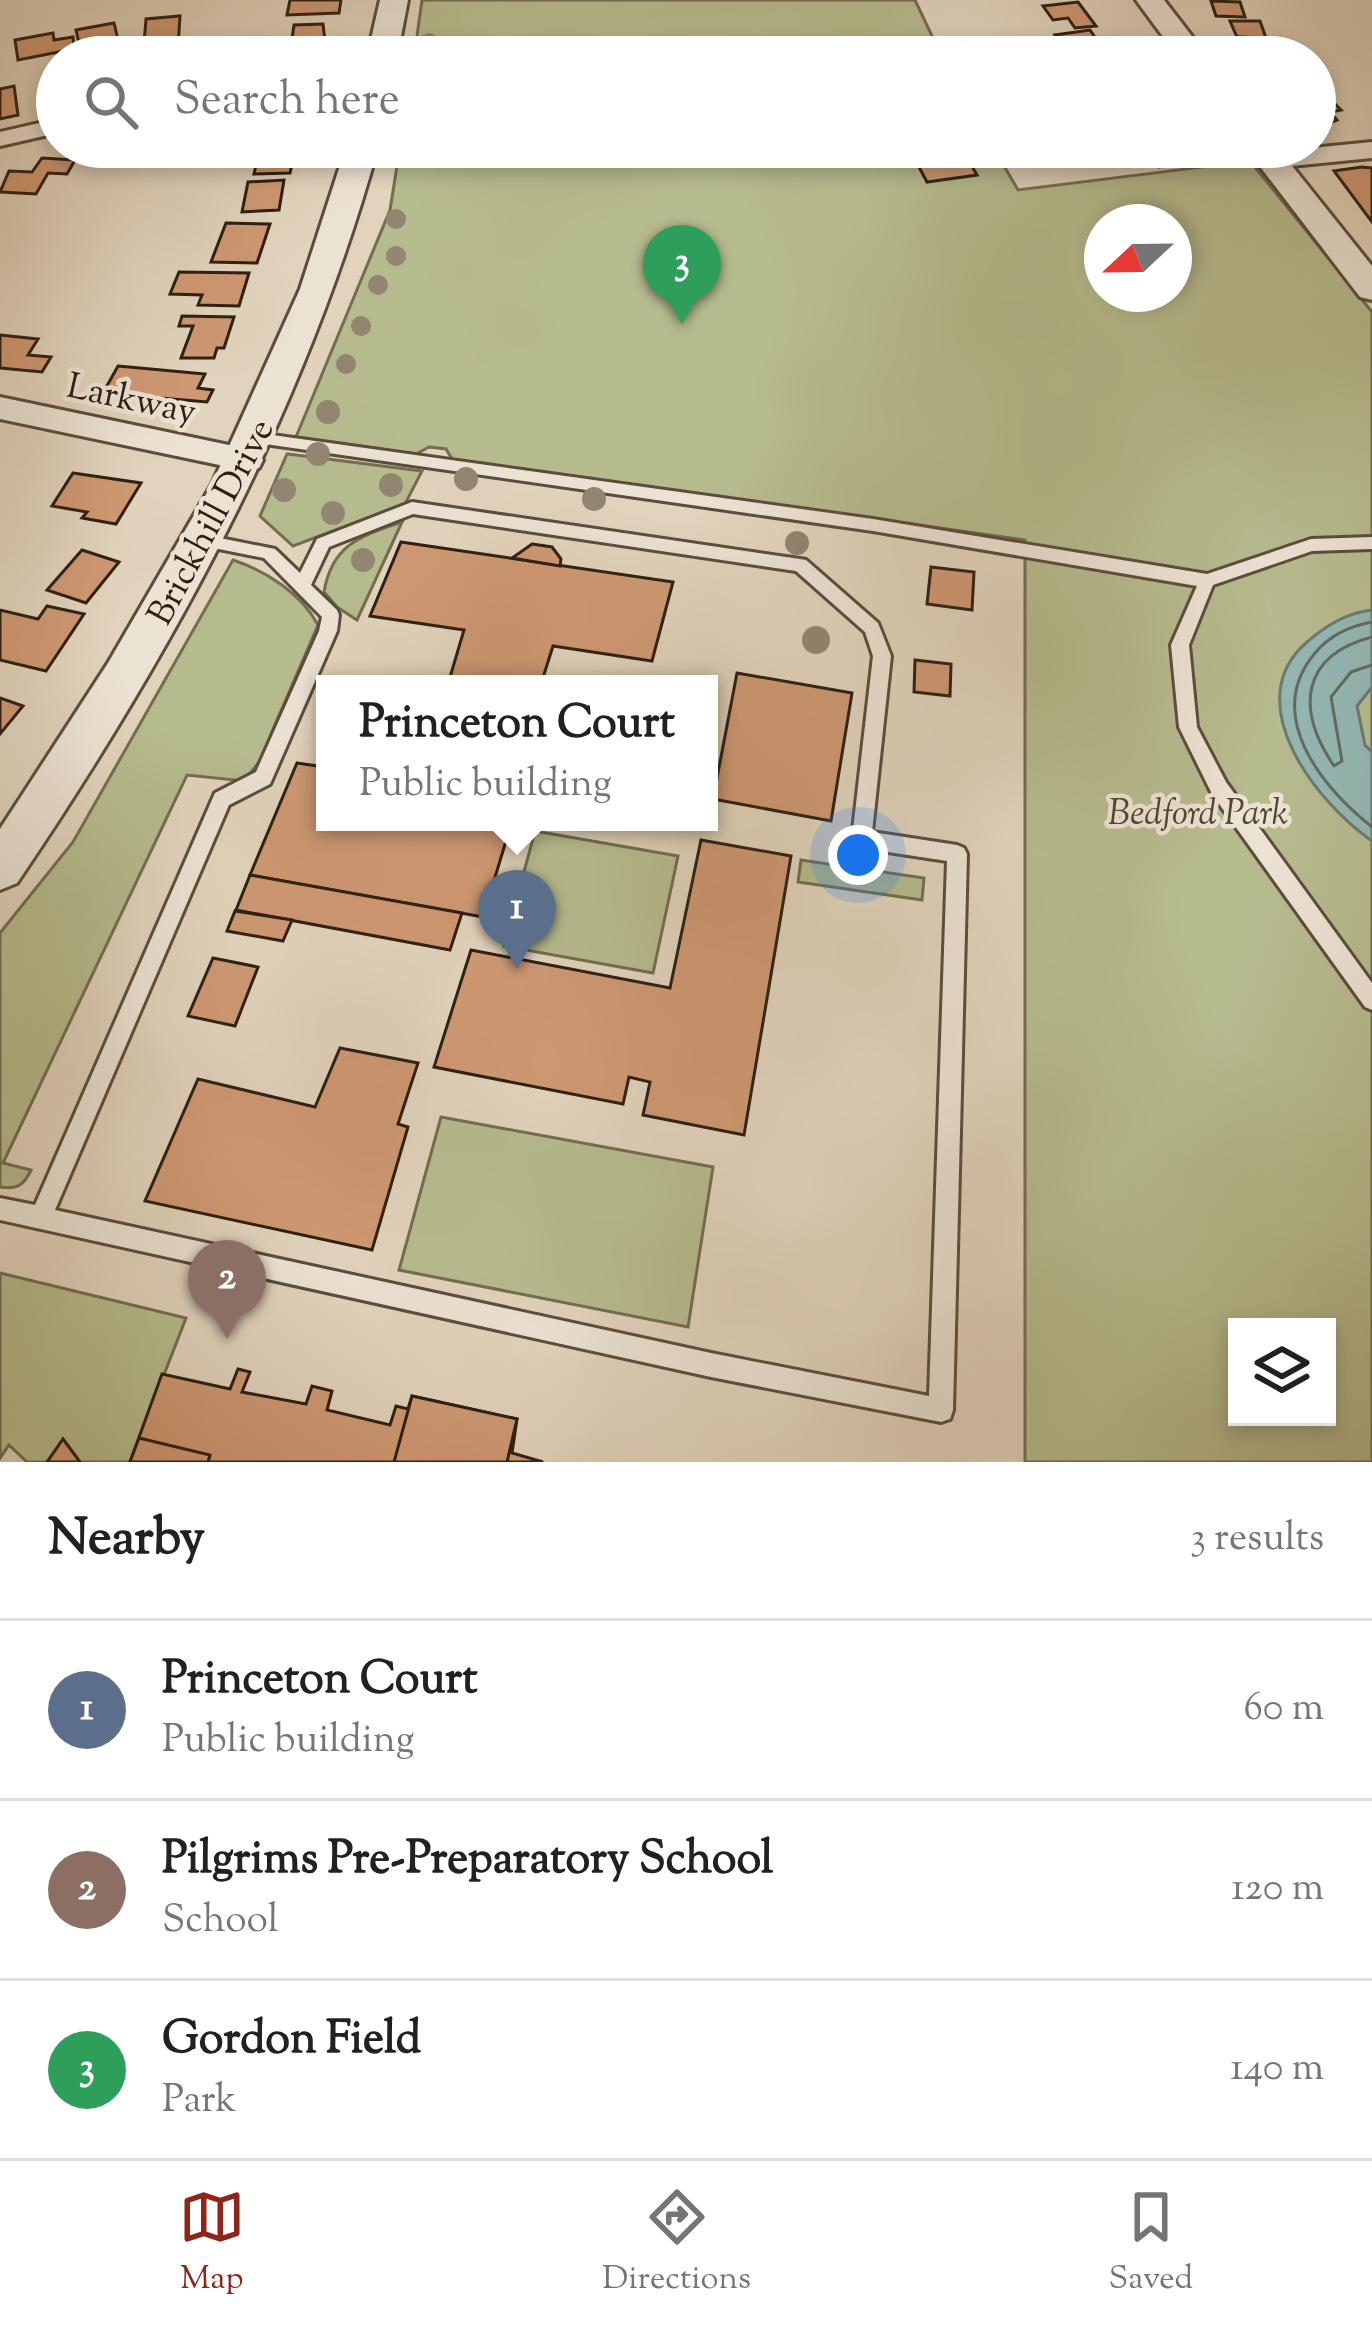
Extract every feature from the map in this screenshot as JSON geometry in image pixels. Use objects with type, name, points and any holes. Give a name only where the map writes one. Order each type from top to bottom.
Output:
[{"type":"street","points":[[386,36],[394,0]]},
{"type":"street","points":[[1150,0],[1177,36]]},
{"type":"street","points":[[0,140],[36,131]]},
{"type":"street","points":[[1336,152],[1372,151]]},
{"type":"street","name":"Brickhill Drive","points":[[0,868],[205,541],[253,449],[319,295],[356,168]]},
{"type":"street","points":[[1278,168],[1372,289]]},
{"type":"street","name":"Larkway","points":[[0,408],[253,449]]},
{"type":"lane","points":[[253,449],[873,525],[1207,581],[1311,545],[1372,543]]},
{"type":"lane","points":[[0,1209],[711,1365],[941,1410],[957,854],[862,839],[882,656],[872,628],[800,565],[412,508],[323,543],[302,586]]},
{"type":"lane","points":[[41,1217],[222,799],[263,778],[328,631],[331,615],[269,553],[205,541]]},
{"type":"lane","points":[[1207,581],[1180,645],[1188,727],[1220,788],[1372,1000]]},
{"type":"green space","points":[[422,0],[915,0],[932,36],[417,36]]},
{"type":"green space","name":"Bedford Park","points":[[397,168],[1005,168],[1018,190],[1194,168],[1256,168],[1372,312],[1372,1462],[1025,1462],[1025,540],[452,459],[446,449],[429,447],[416,454],[296,437],[390,210]]},
{"type":"green space","points":[[287,454],[422,471],[405,504],[293,546],[260,516]]},
{"type":"green space","points":[[402,522],[357,620],[324,592],[328,576],[351,544]]},
{"type":"green space","points":[[233,560],[282,585],[318,625],[259,762],[244,781],[187,775],[3,1163],[31,1170],[19,1185],[0,1187],[0,933],[73,842]]},
{"type":"green space","points":[[535,831],[678,856],[653,973],[504,946]]},
{"type":"green space","points":[[801,860],[924,878],[922,900],[798,882]]},
{"type":"green space","points":[[441,1117],[713,1167],[688,1327],[399,1270]]},
{"type":"green space","points":[[0,1273],[186,1318],[130,1462],[80,1462],[63,1439],[47,1462],[27,1462],[9,1445],[0,1458]]},
{"type":"water","points":[[1372,610],[1372,687],[1357,706],[1365,745],[1372,752],[1372,841],[1309,777],[1282,721],[1280,693],[1287,666],[1307,642],[1337,621]]},
{"type":"building","points":[[290,0],[341,0],[339,13],[287,15]]},
{"type":"building","points":[[1211,1],[1240,2],[1245,17],[1216,16]]},
{"type":"building","points":[[1078,2],[1096,26],[1075,28],[1068,18],[1053,20],[1043,6]]},
{"type":"building","points":[[180,16],[179,36],[145,36],[146,19]]},
{"type":"building","points":[[1230,21],[1260,21],[1265,36],[1237,36]]},
{"type":"building","points":[[114,23],[117,36],[77,36],[76,30]]},
{"type":"building","points":[[323,24],[324,36],[292,36],[294,25]]},
{"type":"building","points":[[1090,30],[1094,36],[1056,36]]},
{"type":"building","points":[[36,36],[36,56],[18,60],[15,40]]},
{"type":"building","points":[[14,86],[18,115],[0,119],[0,89]]},
{"type":"building","points":[[36,166],[70,168],[67,174],[48,173],[36,194],[0,192],[9,171],[32,172]]},
{"type":"building","points":[[255,168],[291,168],[290,173],[254,174]]},
{"type":"building","points":[[920,168],[973,168],[977,175],[927,182]]},
{"type":"building","points":[[1372,168],[1372,222],[1334,171]]},
{"type":"building","points":[[284,180],[279,210],[242,212],[248,182]]},
{"type":"building","points":[[226,223],[270,224],[257,263],[211,262]]},
{"type":"building","points":[[179,272],[249,273],[239,306],[198,305],[202,295],[170,294]]},
{"type":"building","points":[[182,316],[234,317],[224,348],[217,348],[214,358],[181,358],[193,326],[179,326]]},
{"type":"building","points":[[0,335],[38,339],[28,355],[51,357],[42,372],[0,368]]},
{"type":"building","points":[[118,366],[205,374],[198,388],[213,390],[207,402],[103,393]]},
{"type":"building","points":[[73,473],[141,483],[116,524],[82,518],[87,512],[52,506]]},
{"type":"building","points":[[401,542],[673,582],[652,661],[553,646],[544,675],[451,675],[464,630],[370,616]]},
{"type":"building","points":[[532,544],[552,547],[561,559],[560,566],[512,558]]},
{"type":"building","points":[[82,550],[119,562],[86,603],[47,590]]},
{"type":"building","points":[[931,567],[974,572],[972,610],[927,604]]},
{"type":"building","points":[[47,606],[84,614],[46,671],[0,660],[0,610],[38,619]]},
{"type":"building","points":[[915,660],[951,664],[950,696],[914,692]]},
{"type":"building","points":[[737,673],[852,693],[831,821],[718,800],[718,773]]},
{"type":"building","points":[[0,698],[23,706],[0,734]]},
{"type":"building","points":[[297,763],[316,766],[316,831],[509,831],[483,917],[250,875]]},
{"type":"building","points":[[701,840],[791,856],[744,1135],[643,1115],[650,1082],[629,1077],[623,1104],[434,1067],[471,950],[670,988]]},
{"type":"building","points":[[250,875],[462,913],[450,950],[236,910]]},
{"type":"building","points":[[235,911],[292,920],[283,941],[227,931]]},
{"type":"building","points":[[213,958],[258,967],[235,1026],[188,1016]]},
{"type":"building","points":[[340,1048],[418,1063],[398,1124],[408,1127],[372,1250],[145,1201],[198,1079],[315,1107]]},
{"type":"building","points":[[238,1369],[250,1372],[242,1392],[306,1404],[312,1386],[332,1391],[327,1410],[390,1425],[396,1406],[408,1409],[412,1396],[517,1419],[512,1453],[543,1462],[130,1462],[162,1374],[230,1389]]},
{"type":"building","points":[[412,1396],[517,1419],[507,1462],[394,1462]]},
{"type":"building","points":[[139,1438],[210,1455],[208,1462],[130,1462]]},
{"type":"building","points":[[63,1439],[80,1462],[47,1462]]},
{"type":"place","name":"Gordon Field","points":[[682,324]]},
{"type":"place","name":"Princeton Court","points":[[517,969]]},
{"type":"place","name":"Pilgrims Pre-Preparatory School","points":[[227,1339]]}]
